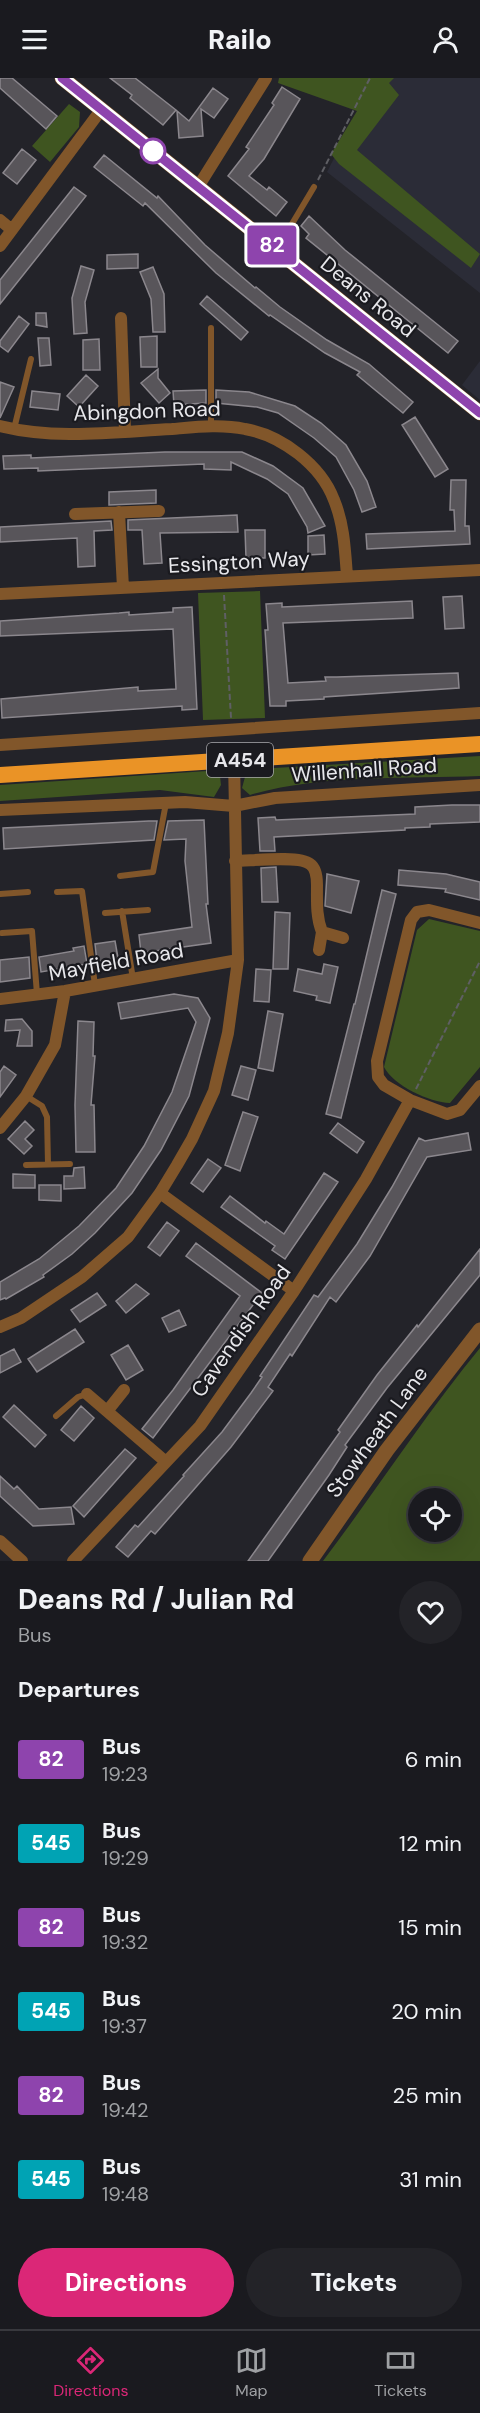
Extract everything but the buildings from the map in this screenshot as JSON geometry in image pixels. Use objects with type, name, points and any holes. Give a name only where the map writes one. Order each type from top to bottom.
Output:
[{"type":"highway","name":"Willenhall Road","points":[[0,775],[480,744]]},
{"type":"street","name":"Deans Road","points":[[62,78],[480,413]]},
{"type":"street","points":[[198,187],[266,78]]},
{"type":"street","points":[[0,246],[101,110]]},
{"type":"street","points":[[0,220],[12,230]]},
{"type":"street","points":[[121,318],[125,431]]},
{"type":"street","name":"Abingdon Road","points":[[0,426],[52,434],[212,426],[246,429],[269,437],[290,449],[318,474],[327,486],[339,513],[347,576]]},
{"type":"street","points":[[75,513],[159,511]]},
{"type":"street","points":[[119,512],[123,588]]},
{"type":"street","name":"Essington Way","points":[[0,594],[480,570]]},
{"type":"street","points":[[0,746],[480,713]]},
{"type":"street","points":[[0,1327],[21,1318],[82,1277],[128,1237],[160,1193],[192,1139],[214,1091],[228,1033],[238,960],[234,760]]},
{"type":"street","name":"Willenhall Road","points":[[0,810],[166,803],[234,806],[275,798],[480,785]]},
{"type":"street","points":[[235,861],[298,860],[309,863],[317,881],[317,914],[322,932],[318,950]]},
{"type":"street","points":[[480,923],[429,910],[417,912],[411,920],[377,1061],[378,1077],[384,1085],[410,1100],[447,1114],[460,1110],[480,1086]]},
{"type":"street","points":[[322,932],[343,938]]},
{"type":"street","name":"Mayfield Road","points":[[0,999],[65,991],[238,960]]},
{"type":"street","points":[[0,1128],[26,1096],[55,1045],[65,991]]},
{"type":"street","name":"Cavendish Road","points":[[73,1561],[200,1426],[294,1291],[366,1179],[410,1100]]},
{"type":"street","points":[[160,1193],[294,1291]]},
{"type":"street","name":"Stowheath Lane","points":[[310,1561],[387,1450],[480,1330]]},
{"type":"street","points":[[108,1410],[124,1390]]},
{"type":"street","points":[[87,1394],[166,1462]]},
{"type":"street","points":[[0,1541],[22,1561]]},
{"type":"lane","points":[[277,249],[314,187]]},
{"type":"lane","points":[[211,328],[212,426]]},
{"type":"lane","points":[[14,429],[31,359]]},
{"type":"lane","points":[[120,876],[153,872],[166,803]]},
{"type":"lane","points":[[57,892],[82,891],[95,986]]},
{"type":"lane","points":[[0,894],[28,892]]},
{"type":"lane","points":[[105,913],[148,910]]},
{"type":"lane","points":[[122,911],[133,979]]},
{"type":"lane","points":[[2,933],[32,931],[38,995]]},
{"type":"lane","points":[[26,1096],[42,1106],[47,1117],[48,1164]]},
{"type":"lane","points":[[26,1165],[70,1164]]},
{"type":"lane","points":[[56,1416],[78,1397],[87,1394]]},
{"type":"path","points":[[314,187],[370,78]]},
{"type":"path","points":[[224,583],[232,730]]},
{"type":"path","points":[[410,1100],[480,961]]},
{"type":"shaded area","points":[[375,78],[480,78],[480,293],[327,172]]},
{"type":"shaded area","points":[[480,361],[480,400],[462,385]]},
{"type":"green space","points":[[279,78],[394,78],[389,83],[399,95],[357,150],[480,254],[471,268],[339,164],[331,154],[357,111],[278,83]]},
{"type":"green space","points":[[69,104],[80,112],[79,127],[50,162],[32,146]]},
{"type":"green space","points":[[260,591],[265,718],[203,720],[198,593]]},
{"type":"green space","points":[[480,756],[480,776],[334,781],[277,788],[250,795],[242,788],[245,777],[257,769]]},
{"type":"green space","points":[[207,771],[220,776],[221,785],[214,797],[160,790],[0,801],[0,785]]},
{"type":"green space","points":[[429,919],[480,931],[480,1067],[450,1103],[432,1100],[413,1092],[389,1074],[384,1067],[417,930]]},
{"type":"green space","points":[[480,1348],[480,1561],[323,1561],[362,1508]]},
{"type":"bus line","name":"82","points":[[62,78],[480,413]]}]
